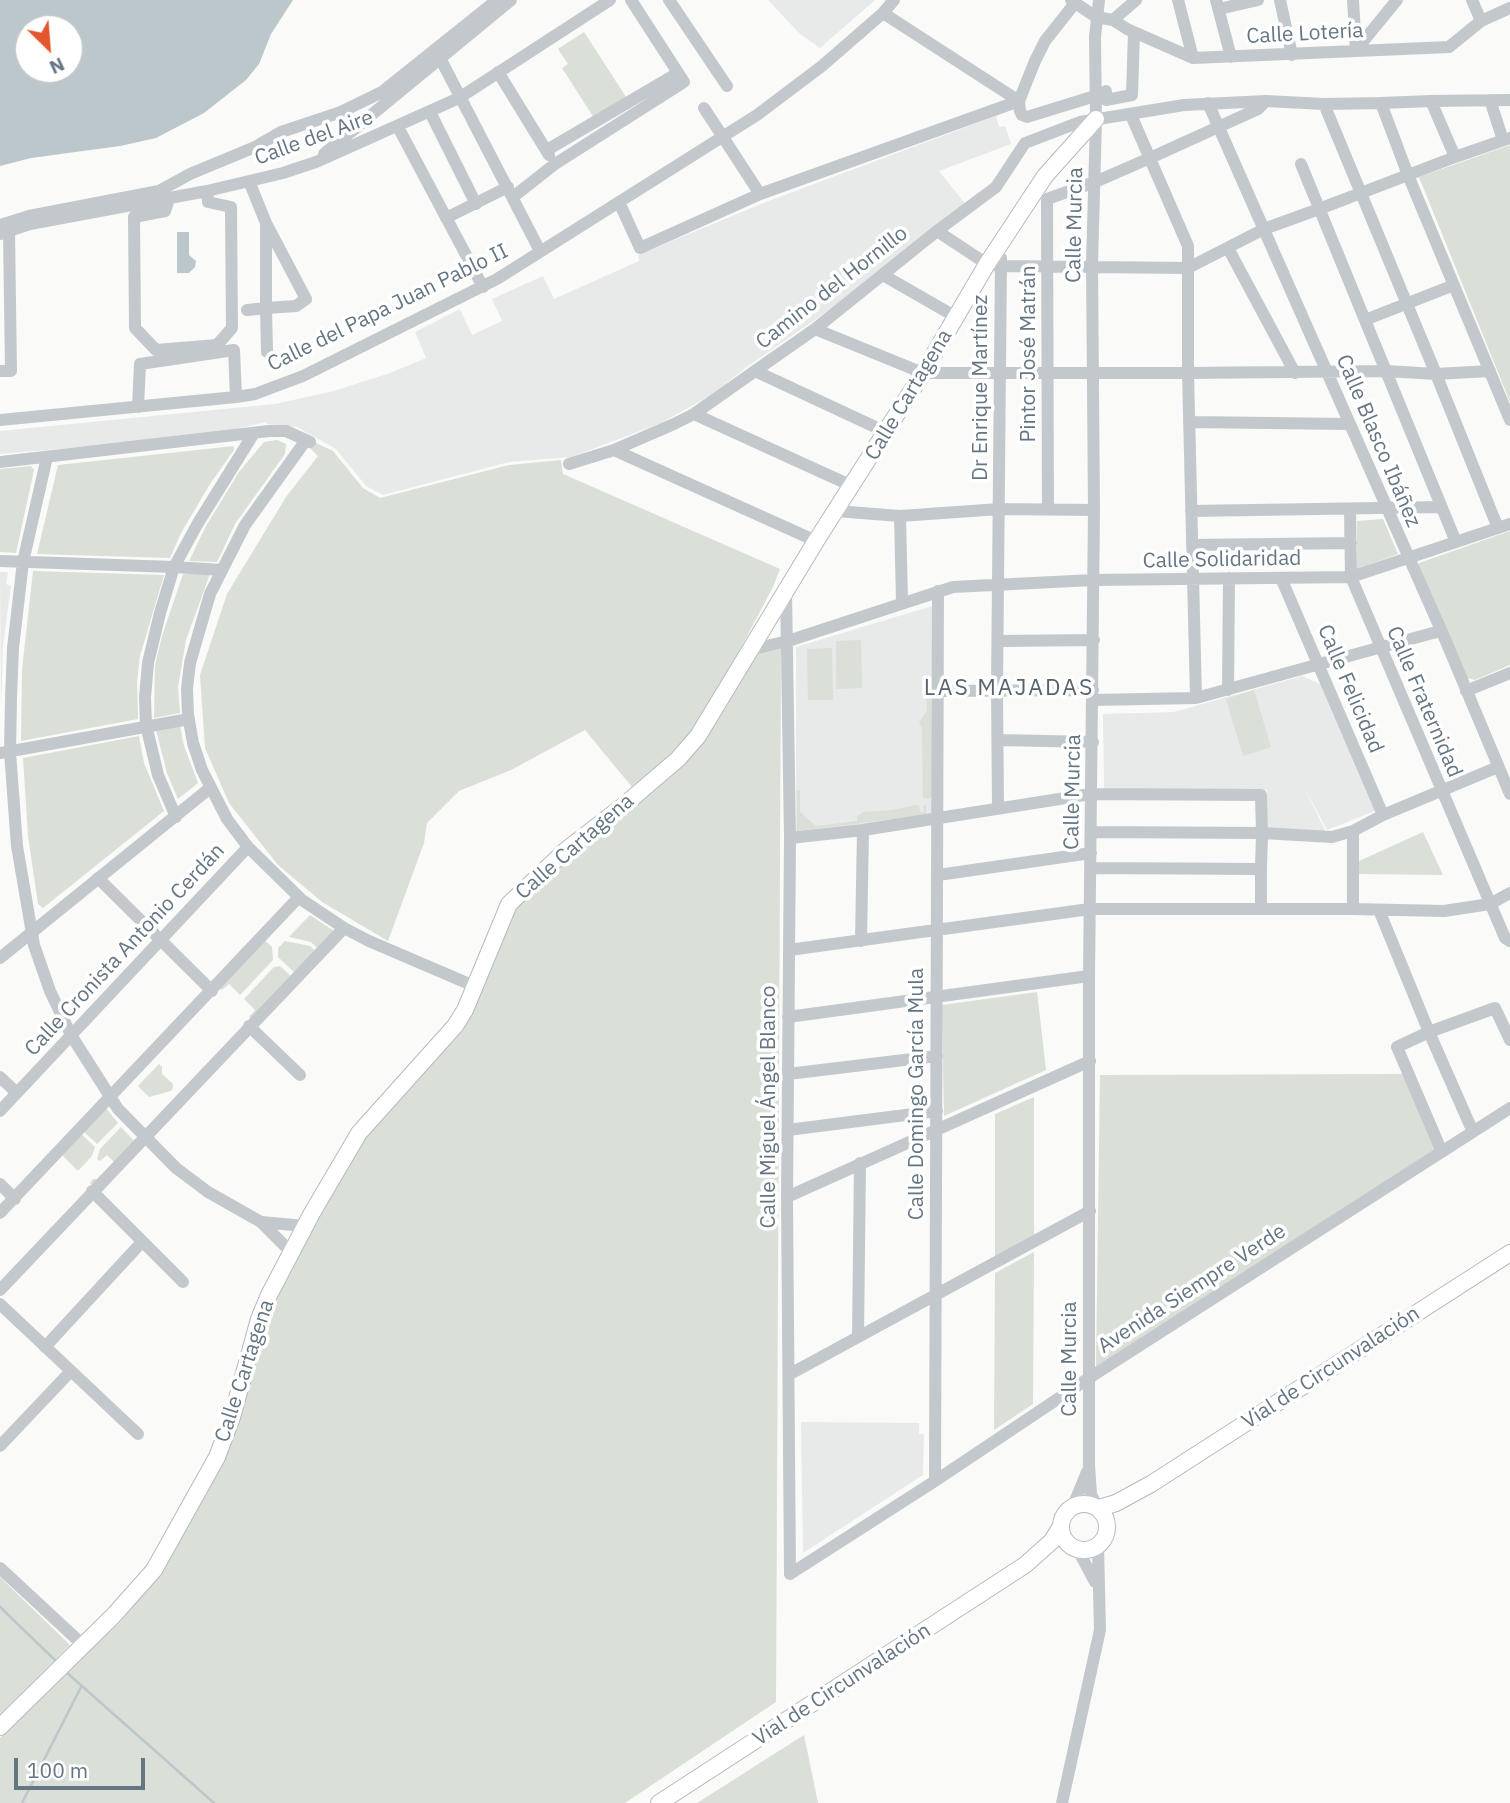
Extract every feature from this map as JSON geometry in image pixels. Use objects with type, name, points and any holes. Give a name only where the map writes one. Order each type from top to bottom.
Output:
[{"type":"main road","name":"Calle Cartagena","points":[[0,1727],[120,1609],[154,1570],[217,1457],[232,1417],[269,1294],[291,1252],[359,1133],[454,1026],[464,1010],[509,904],[566,850],[678,759],[698,736],[956,317],[994,265],[1000,248],[1043,193],[1045,176],[1096,119]]},
{"type":"main road","name":"Vial de Circunvalación","points":[[1098,1508],[1116,1503],[1151,1484],[1510,1253]]},
{"type":"main road","name":"Vial de Circunvalación","points":[[1107,1527],[1126,1504],[1151,1484]]},
{"type":"main road","points":[[1085,1504],[1098,1508],[1106,1517],[1107,1527],[1103,1541],[1089,1550],[1077,1550],[1063,1538],[1061,1525],[1066,1513],[1073,1506],[1085,1504]]},
{"type":"main road","name":"Vial de Circunvalación","points":[[659,1803],[1025,1565],[1052,1541],[1061,1525]]},
{"type":"main road","name":"Vial de Circunvalación","points":[[1025,1565],[1056,1551],[1077,1550]]},
{"type":"street","points":[[5,371],[3,230],[29,216],[159,191],[190,174],[255,147],[281,132],[341,112],[382,92],[497,0]]},
{"type":"street","points":[[316,162],[511,0]]},
{"type":"street","name":"Calle del Aire","points":[[3,230],[207,191],[316,162],[460,98],[610,0]]},
{"type":"street","points":[[446,218],[510,192],[684,82],[631,0]]},
{"type":"street","points":[[668,0],[727,86]]},
{"type":"street","name":"Calle del Papa Juan Pablo II","points":[[0,420],[236,397],[255,394],[303,376],[483,287],[619,202],[790,92],[883,13],[894,0]]},
{"type":"street","name":"Calle Murcia","points":[[1098,1508],[1091,1494],[1088,1378],[1089,976],[1094,640],[1093,265],[1096,119],[1100,94],[1096,16],[1099,0]]},
{"type":"street","points":[[1178,0],[1193,58]]},
{"type":"street","points":[[1231,57],[1217,4],[1258,0]]},
{"type":"street","points":[[1280,0],[1292,55]]},
{"type":"street","points":[[1353,0],[1356,50]]},
{"type":"street","points":[[1356,50],[1397,0]]},
{"type":"street","points":[[1472,0],[1481,21]]},
{"type":"street","points":[[1073,1],[1045,41],[1019,101],[1021,115],[1027,117],[1100,94],[1106,100],[1132,95],[1130,31]]},
{"type":"street","name":"Calle Lotería","points":[[1073,1],[1096,16],[1113,20],[1130,31],[1193,58],[1448,47],[1481,21],[1510,8]]},
{"type":"street","points":[[1113,20],[1134,2]]},
{"type":"street","points":[[883,13],[1019,101]]},
{"type":"street","points":[[440,58],[540,251]]},
{"type":"street","points":[[498,72],[555,164]]},
{"type":"street","points":[[547,150],[678,73]]},
{"type":"street","points":[[937,231],[994,265],[1188,268],[1264,229],[1506,139],[1490,100]]},
{"type":"street","name":"Camino del Hornillo","points":[[569,464],[614,450],[694,414],[815,329],[996,187],[1025,143],[1080,122],[1208,103],[1510,100]]},
{"type":"street","points":[[619,202],[640,248],[760,194],[1019,101]]},
{"type":"street","points":[[1043,193],[1095,182],[1258,109],[1266,101]]},
{"type":"street","points":[[1431,101],[1455,157]]},
{"type":"street","name":"Calle Blasco Ibáñez","points":[[1208,103],[1510,794]]},
{"type":"street","points":[[1324,103],[1436,374],[1504,526]]},
{"type":"street","points":[[1381,103],[1510,420]]},
{"type":"street","points":[[704,108],[760,194]]},
{"type":"street","points":[[430,112],[476,204]]},
{"type":"street","points":[[1131,115],[1188,246],[1188,373],[1196,698]]},
{"type":"street","points":[[398,127],[483,287]]},
{"type":"street","points":[[352,131],[353,137],[359,143]]},
{"type":"street","points":[[1301,164],[1456,542]]},
{"type":"street","points":[[247,310],[296,306],[306,299],[266,223],[249,181]]},
{"type":"street","points":[[169,199],[164,211],[134,217],[135,328],[156,351],[217,345],[232,328],[231,207],[208,202],[207,191]]},
{"type":"street","name":"Pintor José Matrán","points":[[1043,193],[1048,265],[1048,509]]},
{"type":"street","points":[[266,223],[267,352]]},
{"type":"street","points":[[1228,248],[1295,373]]},
{"type":"street","name":"Dr Enrique Martínez","points":[[994,265],[1001,373],[998,807]]},
{"type":"street","points":[[883,275],[956,317]]},
{"type":"street","points":[[1365,320],[1454,285]]},
{"type":"street","points":[[815,329],[923,373],[1436,374],[1490,371]]},
{"type":"street","points":[[138,407],[140,363],[234,351],[236,397]]},
{"type":"street","points":[[755,371],[886,432]]},
{"type":"street","points":[[694,414],[852,486]]},
{"type":"street","points":[[1189,422],[1348,424]]},
{"type":"street","points":[[0,462],[254,433],[286,431],[309,442],[244,525],[210,594],[192,653],[187,689],[193,743],[209,788],[227,819],[248,847],[299,897],[344,928],[398,955],[474,986]]},
{"type":"street","points":[[176,817],[158,775],[146,725],[148,663],[174,567],[254,433]]},
{"type":"street","points":[[614,450],[816,541]]},
{"type":"street","points":[[47,457],[23,562],[5,752],[31,933],[50,991],[71,1035],[109,1098],[176,1168],[208,1192],[261,1222],[291,1252]]},
{"type":"street","points":[[1191,511],[1440,507]]},
{"type":"street","points":[[836,511],[900,516],[1000,509],[1094,509]]},
{"type":"street","name":"Calle Fraternidad","points":[[1350,509],[1351,577],[1490,904],[1505,938],[1510,941]]},
{"type":"street","points":[[900,516],[902,602]]},
{"type":"street","name":"Calle Solidaridad","points":[[749,650],[788,641],[953,587],[1093,580],[1351,577],[1504,526]]},
{"type":"street","points":[[1192,545],[1351,543]]},
{"type":"street","points":[[0,561],[222,570]]},
{"type":"street","points":[[1228,690],[1229,578]]},
{"type":"street","name":"Calle Felicidad","points":[[1281,578],[1383,815]]},
{"type":"street","name":"Calle Miguel Ángel Blanco","points":[[786,590],[790,838],[787,1197],[790,1574]]},
{"type":"street","name":"Calle Domingo García Mula","points":[[935,1481],[938,591]]},
{"type":"street","points":[[939,691],[997,690],[1196,698],[1440,631]]},
{"type":"street","points":[[999,641],[1094,640]]},
{"type":"street","points":[[1466,691],[1510,673]]},
{"type":"street","points":[[5,752],[189,719]]},
{"type":"street","points":[[998,740],[1093,741]]},
{"type":"street","points":[[1092,832],[1332,836],[1353,831],[1383,815],[1498,767]]},
{"type":"street","points":[[0,958],[209,788]]},
{"type":"street","points":[[790,838],[863,830],[1091,794],[1261,795],[1261,908]]},
{"type":"street","points":[[861,941],[863,830]]},
{"type":"street","points":[[1353,831],[1353,909]]},
{"type":"street","name":"Calle Cronista Antonio Cerdán","points":[[0,1111],[248,847]]},
{"type":"street","points":[[938,875],[1091,853]]},
{"type":"street","points":[[1091,868],[1261,869]]},
{"type":"street","points":[[98,878],[212,991]]},
{"type":"street","points":[[789,950],[1090,909],[1455,911],[1490,904],[1510,893]]},
{"type":"street","points":[[0,1213],[299,897]]},
{"type":"street","points":[[1379,910],[1473,1132]]},
{"type":"street","points":[[0,1290],[344,928]]},
{"type":"street","points":[[788,1017],[1089,976]]},
{"type":"street","points":[[1442,1152],[1397,1047],[1429,1032],[1495,1008],[1510,1040]]},
{"type":"street","points":[[250,1026],[300,1075]]},
{"type":"street","points":[[789,1074],[937,1056]]},
{"type":"street","points":[[787,1197],[1090,1061]]},
{"type":"street","points":[[0,1077],[17,1093]]},
{"type":"street","name":"Avenida Siempre Verde","points":[[790,1574],[1088,1378],[1510,1108]]},
{"type":"street","points":[[788,1130],[937,1111]]},
{"type":"street","points":[[858,1337],[860,1164]]},
{"type":"street","points":[[0,1184],[14,1199]]},
{"type":"street","points":[[92,1191],[141,1243],[183,1282]]},
{"type":"street","points":[[790,1374],[1090,1211]]},
{"type":"street","points":[[261,1222],[305,1226]]},
{"type":"street","points":[[45,1347],[141,1243]]},
{"type":"street","points":[[2,1310],[138,1434]]},
{"type":"street","points":[[0,1446],[71,1371]]},
{"type":"street","name":"Calle Murcia","points":[[1073,1506],[1089,1465]]},
{"type":"street","points":[[1062,1803],[1100,1630],[1098,1546]]},
{"type":"street","points":[[1077,1550],[1091,1572],[1100,1599]]},
{"type":"street","points":[[0,1568],[78,1650]]},
{"type":"shaded area","points":[[0,0],[293,0],[271,34],[259,64],[246,80],[204,113],[156,138],[120,146],[31,158],[0,166]]},
{"type":"shaded area","points":[[768,0],[875,0],[820,48],[800,34]]},
{"type":"shaded area","points":[[584,32],[626,97],[594,118],[562,68],[568,64],[558,49]]},
{"type":"shaded area","points":[[996,116],[999,127],[1005,126],[1011,144],[939,171],[967,206],[848,297],[711,395],[661,423],[571,457],[509,462],[383,495],[366,486],[336,449],[297,427],[266,422],[192,437],[0,454],[0,431],[275,404],[334,391],[390,373],[426,358],[415,332],[460,309],[472,335],[502,321],[492,299],[543,276],[554,299],[639,261],[638,255],[766,202]]},
{"type":"shaded area","points":[[1510,145],[1510,402],[1419,177]]},
{"type":"shaded area","points":[[177,232],[189,232],[189,255],[196,261],[195,267],[189,273],[177,273]]},
{"type":"shaded area","points":[[293,432],[333,451],[363,488],[380,498],[509,465],[561,460],[563,474],[780,569],[721,685],[685,742],[632,787],[585,730],[511,770],[459,791],[427,823],[424,843],[388,941],[322,902],[278,865],[229,803],[205,748],[200,675],[227,594],[286,497],[318,456]]},
{"type":"shaded area","points":[[277,440],[286,444],[285,454],[235,524],[217,562],[189,561],[206,526],[239,472],[264,442]]},
{"type":"shaded area","points":[[234,446],[181,533],[170,558],[37,554],[58,465]]},
{"type":"shaded area","points":[[31,466],[34,470],[16,553],[0,552],[0,469]]},
{"type":"shaded area","points":[[1383,519],[1398,554],[1357,569],[1357,521]]},
{"type":"shaded area","points":[[1510,531],[1510,665],[1475,680],[1467,678],[1419,563]]},
{"type":"shaded area","points":[[33,571],[164,575],[140,656],[137,682],[138,719],[21,741],[22,670]]},
{"type":"shaded area","points":[[0,572],[8,572],[6,584],[11,586],[3,645],[1,710]]},
{"type":"shaded area","points":[[183,574],[210,574],[186,640],[178,687],[180,713],[154,718],[155,665]]},
{"type":"shaded area","points":[[932,606],[933,815],[796,833],[796,647]]},
{"type":"shaded area","points":[[861,640],[862,688],[836,689],[836,641]]},
{"type":"shaded area","points":[[832,648],[833,700],[808,700],[807,649]]},
{"type":"shaded area","points":[[781,649],[776,1702],[625,1803],[0,1803],[0,1738],[121,1621],[169,1557],[260,1340],[273,1301],[360,1141],[447,1044],[518,901],[538,880],[656,786],[751,660],[760,653]]},
{"type":"shaded area","points":[[1302,676],[1320,684],[1375,811],[1327,830],[1303,785],[1326,832],[1266,828],[1267,790],[1104,789],[1103,714],[1174,712]]},
{"type":"shaded area","points":[[931,681],[932,796],[929,799],[923,798],[922,728],[919,722],[927,711],[926,696],[929,695]]},
{"type":"shaded area","points":[[1254,690],[1271,747],[1243,756],[1226,699]]},
{"type":"shaded area","points":[[180,726],[184,746],[198,783],[178,799],[167,773],[156,730]]},
{"type":"shaded area","points":[[139,736],[144,763],[164,811],[43,908],[38,904],[28,836],[23,758]]},
{"type":"shaded area","points":[[797,790],[800,790],[800,812],[816,826],[857,821],[857,816],[864,812],[916,805],[921,813],[926,805],[926,815],[797,831]]},
{"type":"shaded area","points":[[1423,832],[1443,875],[1359,874],[1359,861]]},
{"type":"shaded area","points":[[310,915],[337,933],[320,951],[311,942],[289,937]]},
{"type":"shaded area","points":[[262,938],[272,947],[273,960],[240,995],[229,984],[222,990],[217,986]]},
{"type":"shaded area","points":[[285,941],[310,946],[318,953],[297,975],[278,957],[278,948]]},
{"type":"shaded area","points":[[280,966],[294,979],[253,1021],[249,1017],[255,1010],[244,999],[274,967]]},
{"type":"shaded area","points":[[1037,992],[1046,1070],[944,1116],[942,1005]]},
{"type":"shaded area","points":[[159,1064],[162,1074],[173,1084],[173,1088],[171,1091],[149,1097],[138,1086]]},
{"type":"shaded area","points":[[1404,1074],[1436,1150],[1096,1367],[1100,1075]]},
{"type":"shaded area","points":[[1034,1097],[1034,1237],[995,1258],[995,1114]]},
{"type":"shaded area","points":[[104,1106],[118,1123],[97,1144],[82,1130]]},
{"type":"shaded area","points":[[121,1127],[137,1144],[95,1187],[90,1183],[93,1179],[97,1179],[114,1162],[107,1155],[100,1161],[97,1159],[100,1149]]},
{"type":"shaded area","points":[[79,1132],[95,1147],[92,1156],[78,1171],[59,1152]]},
{"type":"shaded area","points":[[1034,1252],[1033,1404],[994,1430],[995,1273]]},
{"type":"shaded area","points":[[801,1422],[919,1423],[919,1434],[924,1434],[923,1475],[803,1553]]},
{"type":"shaded area","points":[[0,1577],[70,1645],[0,1716]]},
{"type":"shaded area","points":[[804,1735],[818,1803],[697,1803]]},
{"type":"waterway","points":[[0,1607],[58,1663]]},
{"type":"waterway","points":[[65,1671],[214,1803]]},
{"type":"waterway","points":[[22,1803],[81,1687]]},
{"type":"district","name":"LAS MAJADAS","points":[[1009,688]]}]
